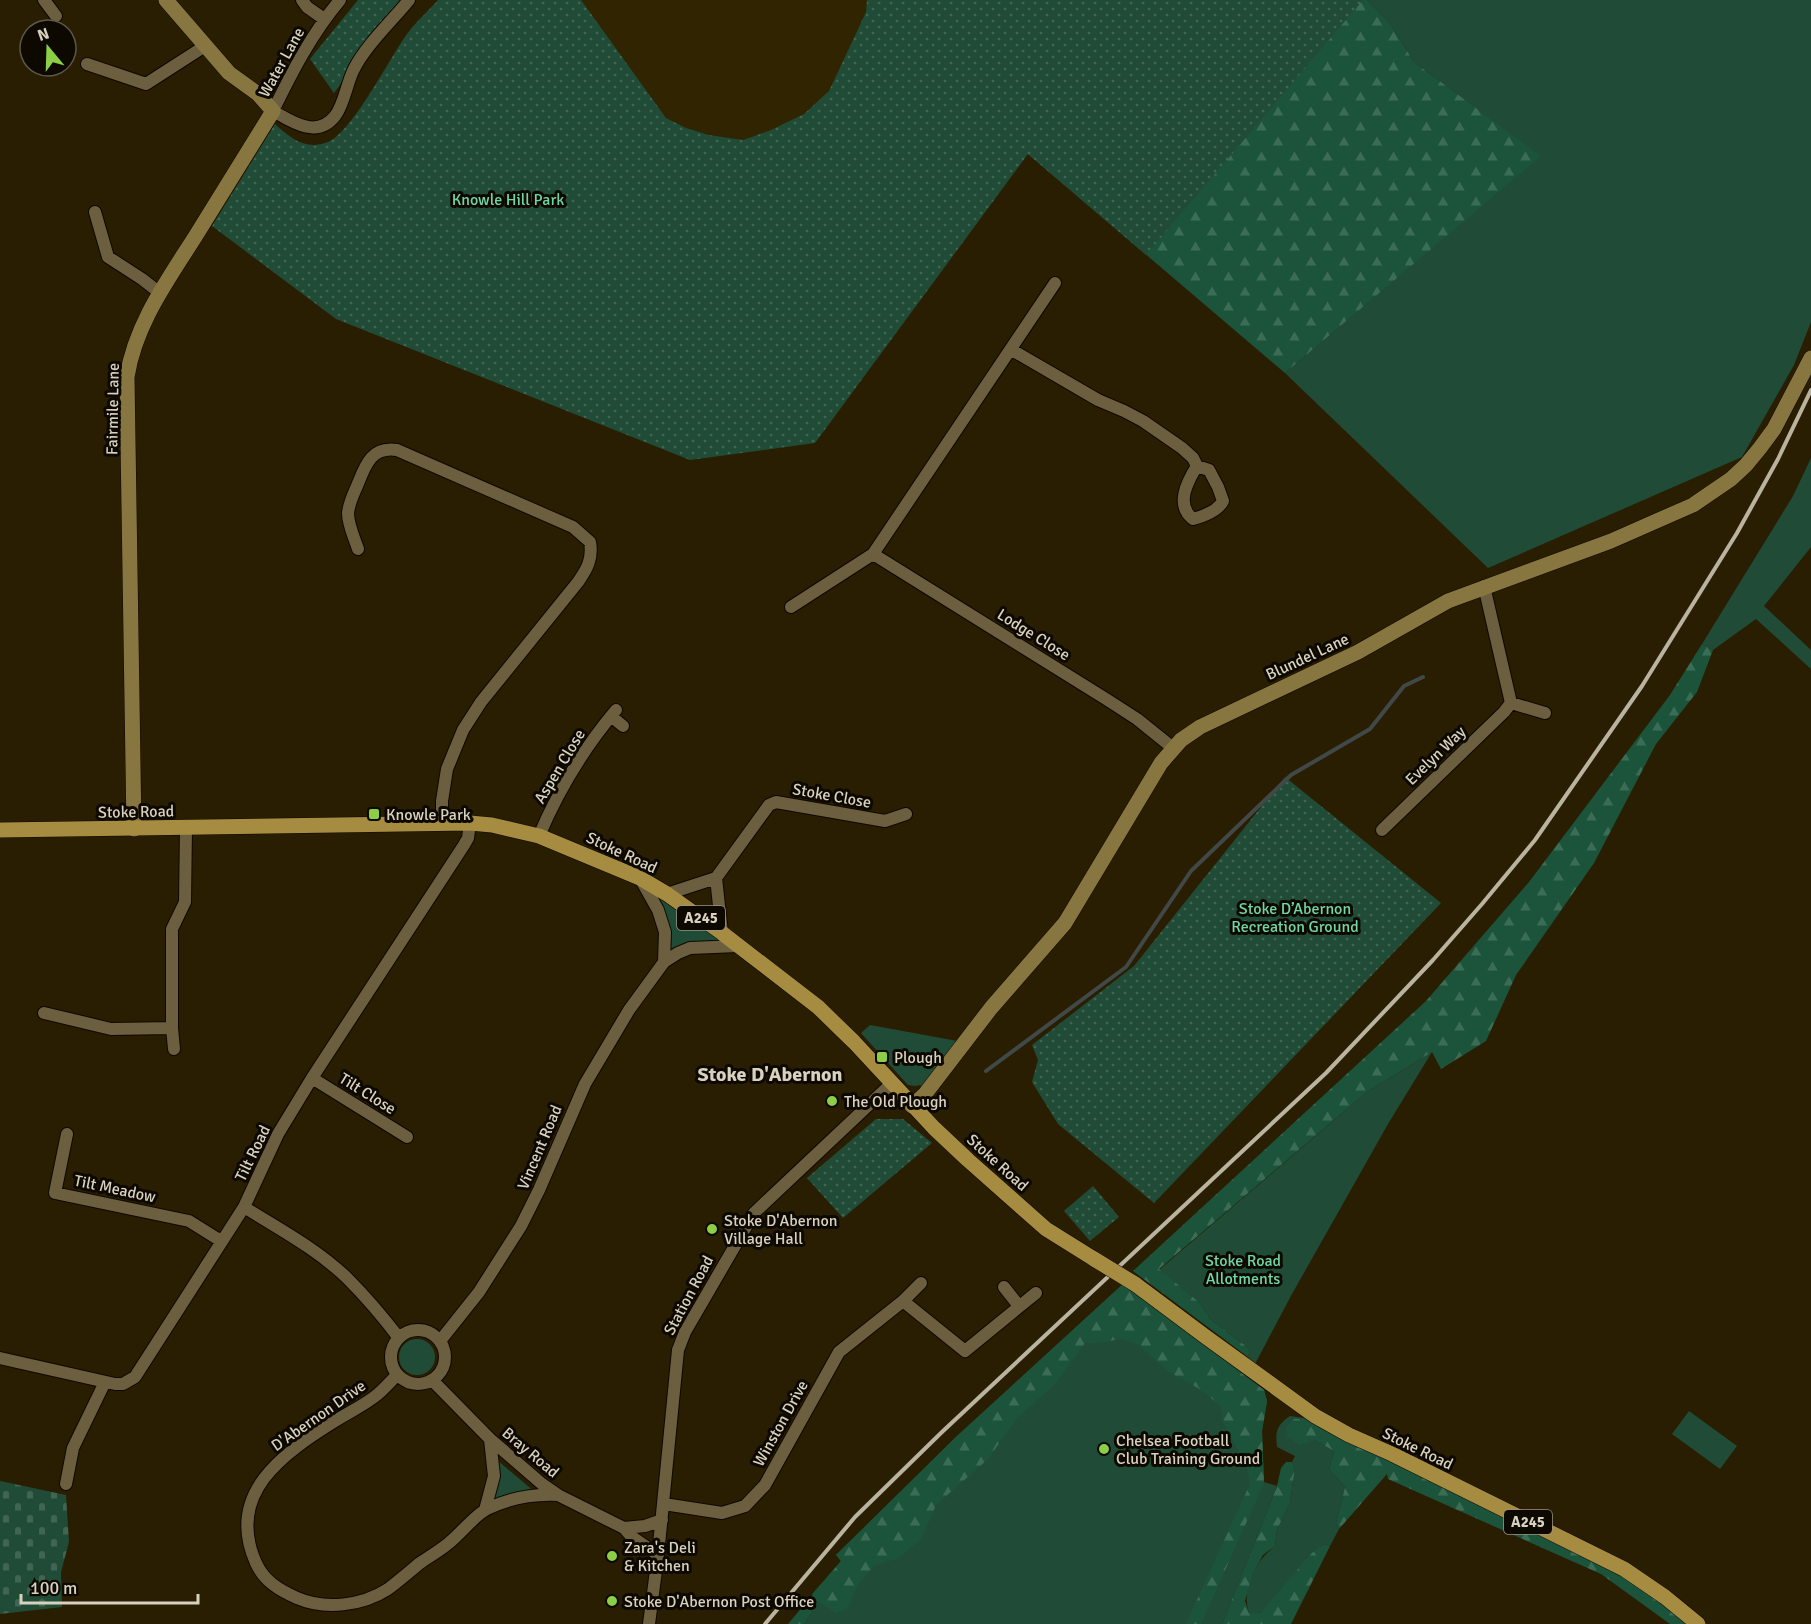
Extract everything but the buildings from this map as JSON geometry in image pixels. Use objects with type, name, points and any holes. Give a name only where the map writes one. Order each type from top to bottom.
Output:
[{"type":"main road","name":"Stoke Road","points":[[0,830],[492,825],[539,836],[640,878],[722,933],[818,1007],[912,1106],[968,1160],[1046,1229],[1135,1284],[1315,1416],[1349,1435],[1624,1569],[1665,1597],[1698,1624]]},
{"type":"street","points":[[44,0],[56,16]]},
{"type":"street","points":[[166,0],[229,73],[258,94],[273,111],[297,125],[312,128],[326,124],[336,116],[354,68],[409,0]]},
{"type":"street","points":[[302,0],[307,7],[324,19]]},
{"type":"street","name":"Water Lane","points":[[273,111],[291,74],[324,19],[340,0]]},
{"type":"street","points":[[87,64],[146,84],[205,46]]},
{"type":"street","name":"Fairmile Lane","points":[[134,829],[128,377],[130,357],[142,327],[160,293],[273,111]]},
{"type":"street","points":[[95,212],[108,257],[160,293]]},
{"type":"street","points":[[791,607],[873,554],[1055,283]]},
{"type":"street","points":[[1012,350],[1098,400],[1143,422],[1182,448],[1193,458],[1197,466]]},
{"type":"street","name":"Blundel Lane","points":[[912,1106],[925,1094],[991,1008],[1065,923],[1161,763],[1190,732],[1358,652],[1449,601],[1484,586],[1566,559],[1647,527],[1693,505],[1739,472],[1760,448],[1774,429],[1811,358]]},
{"type":"street","points":[[358,549],[349,524],[350,504],[371,457],[389,449],[403,452],[573,527],[590,542],[591,557],[578,582],[481,702],[463,730],[447,769],[442,801],[442,824]]},
{"type":"street","name":"Lodge Close","points":[[873,554],[1137,719],[1173,748]]},
{"type":"street","points":[[1484,586],[1511,703],[1545,713]]},
{"type":"street","name":"Evelyn Way","points":[[1382,830],[1511,703]]},
{"type":"street","name":"Aspen Close","points":[[539,836],[558,794],[614,713],[623,726]]},
{"type":"street","name":"Stoke Close","points":[[716,878],[769,805],[776,802],[885,821],[906,814]]},
{"type":"street","name":"Tilt Road","points":[[0,1358],[105,1382],[123,1384],[135,1377],[244,1207],[278,1134],[312,1078],[464,845],[470,824]]},
{"type":"street","points":[[174,1049],[172,929],[185,902],[186,828]]},
{"type":"street","points":[[640,878],[657,910],[665,932],[664,962]]},
{"type":"street","points":[[667,894],[716,878],[722,933]]},
{"type":"street","name":"Vincent Road","points":[[440,1341],[479,1292],[520,1226],[539,1190],[585,1084],[629,1010],[664,962],[690,948],[738,946]]},
{"type":"street","points":[[44,1013],[111,1029],[172,1029]]},
{"type":"street","name":"Tilt Close","points":[[312,1078],[407,1137]]},
{"type":"street","name":"Station Road","points":[[649,1624],[662,1520],[678,1350],[685,1332],[754,1213],[892,1083]]},
{"type":"street","name":"Tilt Meadow","points":[[67,1134],[56,1193],[189,1221],[221,1241]]},
{"type":"street","points":[[244,1207],[290,1235],[346,1278],[374,1306],[399,1338]]},
{"type":"street","name":"Winston Drive","points":[[663,1503],[722,1513],[745,1506],[765,1485],[839,1352],[903,1301],[921,1283]]},
{"type":"street","points":[[1004,1287],[1019,1306]]},
{"type":"street","points":[[903,1301],[965,1351],[1036,1293]]},
{"type":"street","points":[[420,1330],[440,1341],[445,1358],[439,1375],[425,1383],[410,1383],[397,1375],[391,1360],[391,1352],[399,1338],[412,1331],[420,1330]]},
{"type":"street","name":"D'Abernon Drive","points":[[397,1375],[377,1394],[281,1459],[254,1493],[248,1509],[246,1528],[257,1565],[268,1581],[283,1592],[323,1605],[343,1605],[366,1600],[387,1589],[449,1544],[485,1510],[524,1497],[558,1495]]},
{"type":"street","name":"Bray Road","points":[[432,1380],[490,1439],[558,1495],[624,1528],[632,1537],[658,1555]]},
{"type":"street","points":[[66,1484],[73,1448],[105,1382]]},
{"type":"street","points":[[485,1510],[494,1476],[490,1439]]},
{"type":"street","points":[[624,1528],[635,1528],[662,1520]]},
{"type":"shaded area","points":[[581,0],[867,0],[866,12],[829,91],[804,114],[743,140],[709,135],[686,128],[666,118]]},
{"type":"green space","points":[[358,0],[400,0],[334,93],[310,59]]},
{"type":"green space","name":"Knowle Hill Park","points":[[438,0],[581,0],[666,118],[686,128],[709,135],[743,140],[804,114],[829,91],[866,12],[867,0],[1363,0],[1146,255],[1028,154],[815,443],[690,460],[336,319],[212,226],[275,124],[299,142],[306,144],[328,142],[338,135],[359,110],[407,34]]},
{"type":"green space","points":[[1250,0],[1367,0],[1390,23],[1414,62],[1541,156],[1285,373],[1028,154]]},
{"type":"green space","points":[[1367,0],[1811,0],[1811,322],[1794,365],[1742,457],[1488,568],[1285,373],[1540,156],[1414,62],[1390,23]]},
{"type":"green space","points":[[1811,458],[1811,547],[1764,606],[1811,650],[1811,669],[1756,619],[1713,650],[1702,644],[1793,496]]},
{"type":"green space","points":[[1702,644],[1713,650],[1697,692],[1656,744],[1594,863],[1516,975],[1486,1041],[1441,1069],[1432,1052],[1367,1092],[1159,1269],[1200,1303],[1210,1319],[1250,1349],[1248,1357],[1133,1271],[1426,1001],[1529,882],[1670,695]]},
{"type":"green space","name":"Stoke D’Abernon Recreation Ground","points":[[1285,777],[1441,903],[1154,1203],[1058,1124],[1032,1082],[1038,1060],[1032,1045],[1134,966]]},
{"type":"green space","points":[[656,896],[723,942],[670,953],[668,923]]},
{"type":"green space","points":[[870,1025],[963,1042],[923,1087],[908,1085],[861,1033]]},
{"type":"green space","name":"Stoke Road Allotments","points":[[1432,1052],[1388,1124],[1255,1364],[1248,1357],[1250,1349],[1210,1319],[1200,1303],[1159,1270],[1367,1092]]},
{"type":"green space","points":[[876,1119],[903,1119],[932,1143],[843,1218],[807,1178]]},
{"type":"green space","points":[[1093,1186],[1119,1217],[1090,1241],[1064,1211]]},
{"type":"green space","name":"Chelsea Football Club Training Ground","points":[[1123,1284],[1264,1390],[1267,1401],[1262,1431],[1264,1482],[1277,1486],[1222,1624],[804,1624],[819,1602],[812,1594],[841,1561],[836,1555],[957,1436]]},
{"type":"green space","points":[[1123,1284],[1264,1390],[1267,1401],[1262,1431],[1264,1483],[1201,1624],[1186,1624],[1250,1484],[1247,1466],[1224,1424],[1220,1405],[1198,1388],[1169,1372],[1138,1344],[1121,1339],[1085,1343],[1054,1385],[1017,1418],[988,1459],[936,1505],[921,1539],[899,1558],[875,1565],[858,1584],[847,1609],[836,1613],[819,1602],[804,1624],[788,1624],[841,1561],[836,1555],[957,1436]]},
{"type":"green space","points":[[417,1339],[430,1344],[435,1357],[430,1370],[417,1375],[404,1370],[399,1357],[404,1344]]},
{"type":"green space","points":[[1689,1411],[1737,1446],[1720,1469],[1672,1434]]},
{"type":"green space","points":[[1290,1416],[1312,1419],[1314,1440],[1334,1451],[1329,1469],[1345,1487],[1336,1523],[1339,1529],[1330,1546],[1324,1544],[1260,1613],[1249,1613],[1248,1585],[1261,1559],[1275,1546],[1277,1530],[1290,1503],[1295,1468],[1292,1462],[1295,1456],[1277,1447],[1276,1437],[1282,1422]]},
{"type":"green space","points":[[1294,1419],[1312,1419],[1622,1572],[1693,1624],[1670,1624],[1601,1574],[1388,1479],[1387,1474],[1339,1529],[1336,1523],[1345,1487],[1329,1469],[1334,1451],[1314,1440],[1300,1445],[1288,1437],[1286,1428]]},
{"type":"green space","points":[[497,1460],[535,1492],[493,1502]]},
{"type":"green space","points":[[1286,1462],[1292,1462],[1295,1468],[1290,1503],[1277,1530],[1275,1546],[1263,1555],[1252,1575],[1245,1601],[1249,1613],[1260,1613],[1312,1553],[1324,1544],[1330,1546],[1291,1624],[1222,1624],[1277,1486],[1281,1468]]},
{"type":"green space","points":[[0,1481],[66,1495],[69,1542],[61,1572],[62,1607],[0,1614]]},
{"type":"waterway","points":[[986,1071],[1126,967],[1191,871],[1291,775],[1370,729],[1404,686],[1423,677]]},
{"type":"railway","points":[[765,1624],[855,1517],[942,1432],[1326,1073],[1433,960],[1482,904],[1535,840],[1642,686],[1737,533],[1778,459],[1811,390]]},
{"type":"place","name":"Knowle Park","points":[[374,814]]},
{"type":"place","name":"Plough","points":[[882,1057]]},
{"type":"place","name":"The Old Plough","points":[[832,1101]]},
{"type":"place","name":"Stoke D'Abernon Village Hall","points":[[712,1229]]},
{"type":"place","name":"Chelsea Football Club Training Ground","points":[[1104,1449]]},
{"type":"place","name":"Zara's Deli & Kitchen","points":[[612,1556]]},
{"type":"place","name":"Stoke D'Abernon Post Office","points":[[612,1601]]},
{"type":"district","name":"Stoke D'Abernon","points":[[770,1074]]}]
